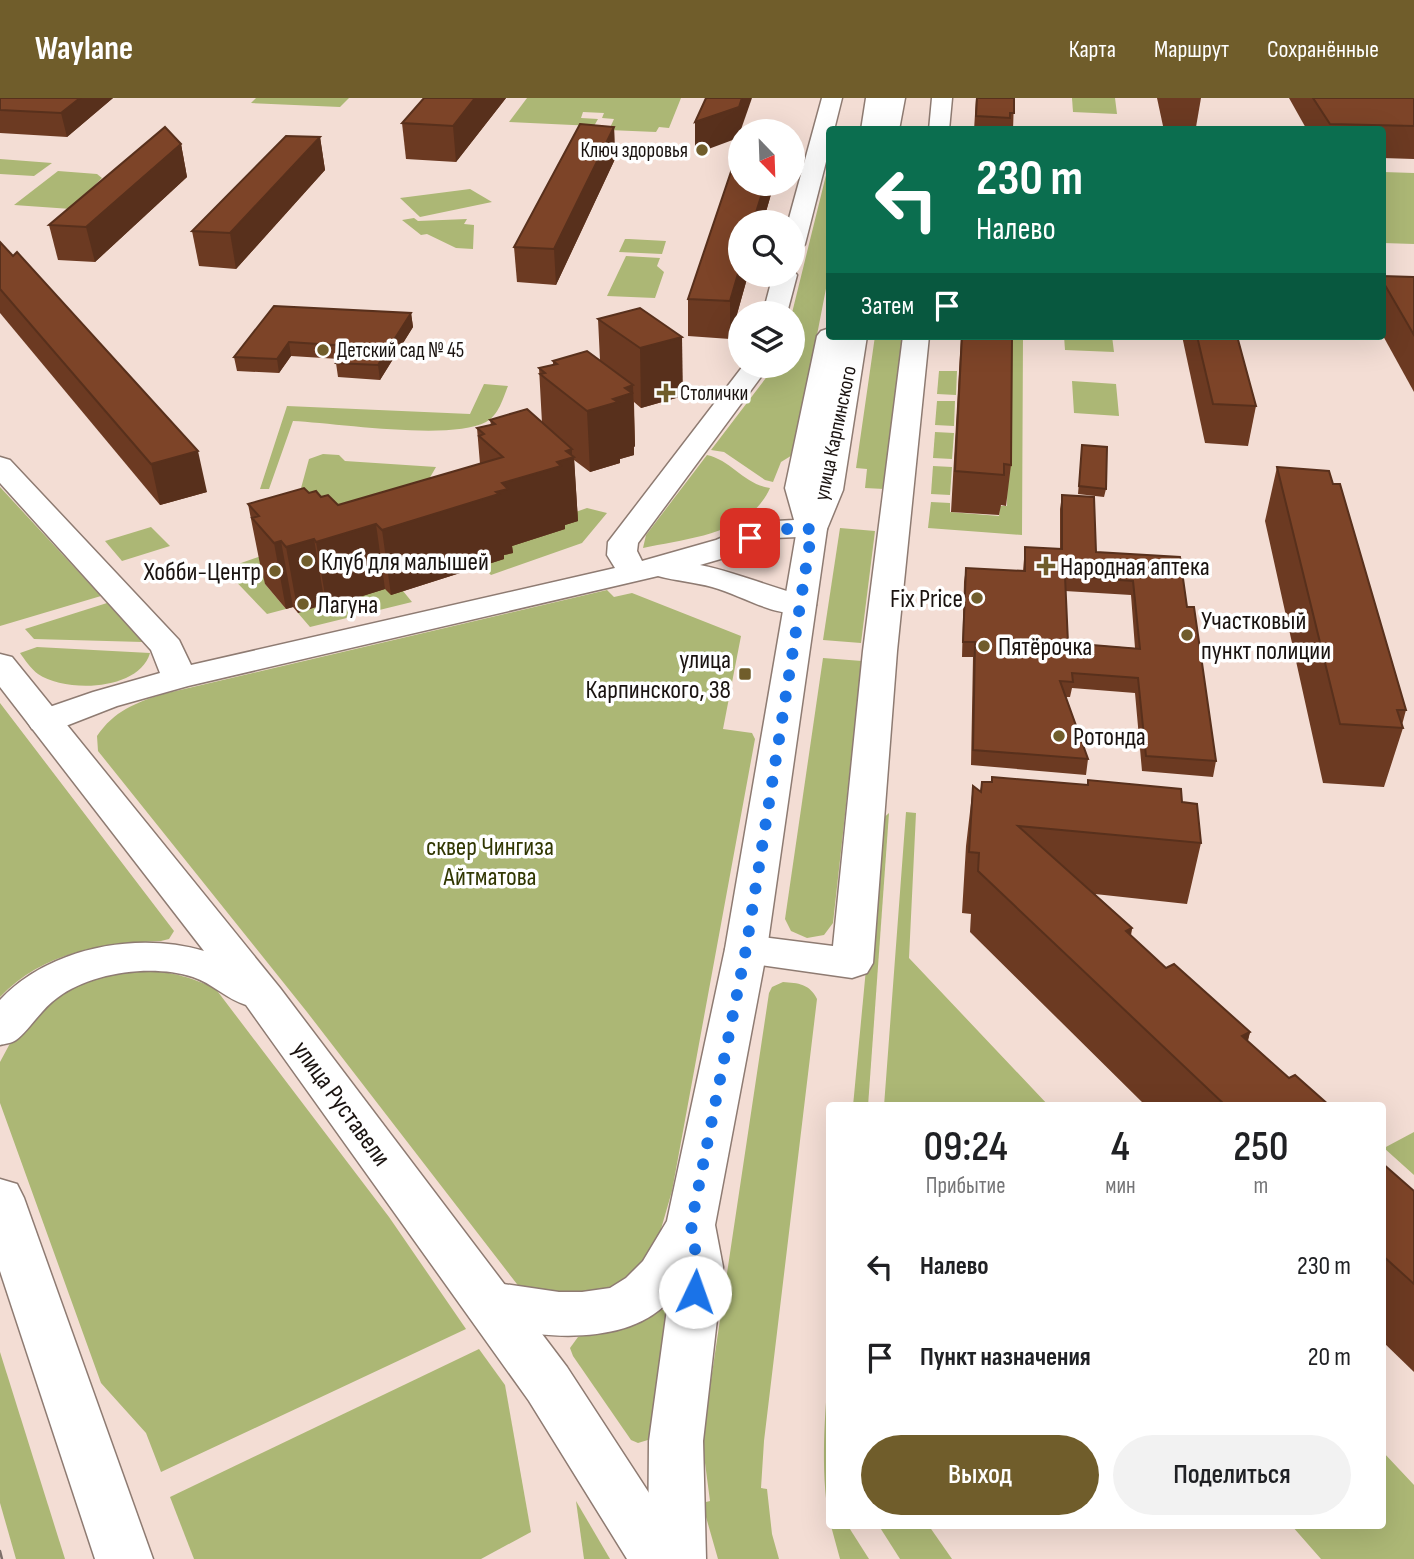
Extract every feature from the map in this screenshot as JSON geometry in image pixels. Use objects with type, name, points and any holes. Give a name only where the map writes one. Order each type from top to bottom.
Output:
[{"type":"street","points":[[802,210],[832,98]]},
{"type":"street","points":[[872,126],[876,98]]},
{"type":"street","points":[[890,126],[895,98]]},
{"type":"street","points":[[939,126],[942,98]]},
{"type":"street","name":"улица Карпинского","points":[[812,529],[800,488],[830,340]]},
{"type":"street","name":"улица Карпинского","points":[[490,1304],[579,1315],[610,1311],[638,1297],[660,1277],[691,1225],[746,949],[812,529],[828,490],[854,340]]},
{"type":"street","points":[[746,949],[852,963],[880,651],[916,340]]},
{"type":"street","points":[[747,378],[623,542],[620,550],[623,557],[644,570],[714,576],[776,602],[800,605]]},
{"type":"street","points":[[0,466],[167,647],[179,678]]},
{"type":"street","points":[[45,721],[105,699],[179,678],[644,570],[727,547],[769,529],[812,529]]},
{"type":"street","name":"улица Руставели","points":[[0,664],[265,999],[490,1304],[548,1384],[659,1559]]},
{"type":"street","points":[[0,1028],[21,1004],[51,981],[89,966],[129,959],[165,958],[208,967],[265,999]]},
{"type":"street","points":[[0,1198],[124,1559]]},
{"type":"street","name":"улица Карпинского","points":[[677,1559],[676,1441],[698,1267],[691,1225]]},
{"type":"green space","points":[[256,98],[349,98],[340,107],[251,103]]},
{"type":"green space","points":[[527,98],[681,98],[669,128],[659,127],[656,132],[609,130],[614,119],[602,118],[604,113],[583,112],[581,118],[598,119],[594,126],[509,122]]},
{"type":"green space","points":[[1072,98],[1115,98],[1117,114],[1073,112]]},
{"type":"green space","points":[[0,159],[52,163],[34,176],[0,174]]},
{"type":"green space","points":[[58,171],[97,174],[102,178],[71,209],[14,205]]},
{"type":"green space","points":[[1386,172],[1414,173],[1414,244],[1386,243]]},
{"type":"green space","points":[[826,175],[826,289],[794,454],[781,462],[773,482],[765,480],[724,452],[711,450],[766,378],[805,378],[805,301],[795,301],[798,287],[805,287],[805,260]]},
{"type":"green space","points":[[470,189],[492,202],[420,217],[400,198]]},
{"type":"green space","points":[[414,218],[418,221],[467,219],[464,224],[474,225],[473,249],[456,248],[427,234],[421,235],[402,220]]},
{"type":"green space","points":[[625,239],[666,241],[662,254],[619,252]]},
{"type":"green space","points":[[626,256],[660,258],[657,266],[664,272],[655,298],[607,296]]},
{"type":"green space","points":[[874,340],[902,340],[884,489],[865,488],[867,469],[856,468]]},
{"type":"green space","points":[[1009,340],[1023,340],[1022,535],[928,528],[931,502],[950,503],[950,512],[999,516],[1000,506],[1007,506]]},
{"type":"green space","points":[[1064,340],[1112,340],[1114,352],[1065,350]]},
{"type":"green space","points":[[939,371],[957,371],[956,395],[937,394]]},
{"type":"green space","points":[[1072,381],[1116,384],[1119,416],[1074,413]]},
{"type":"green space","points":[[484,384],[508,386],[494,415],[486,422],[469,427],[421,431],[293,421],[269,489],[260,489],[287,406],[470,414]]},
{"type":"green space","points":[[937,401],[955,401],[954,426],[935,425]]},
{"type":"green space","points":[[935,432],[954,433],[952,459],[933,458]]},
{"type":"green space","points":[[323,454],[339,455],[345,461],[436,467],[409,514],[295,510],[309,459]]},
{"type":"green space","points":[[707,455],[753,482],[770,488],[760,504],[748,516],[716,532],[643,548],[646,535]]},
{"type":"green space","points":[[933,466],[952,467],[950,495],[931,494]]},
{"type":"green space","points":[[0,487],[101,596],[0,626]]},
{"type":"green space","points":[[587,508],[607,513],[582,543],[491,575],[482,566],[503,544],[522,538],[526,541],[564,529],[561,526],[570,514]]},
{"type":"green space","points":[[151,527],[170,546],[122,561],[105,541]]},
{"type":"green space","points":[[840,528],[875,531],[861,643],[823,640]]},
{"type":"green space","points":[[329,532],[265,584],[286,609],[267,614],[224,569]]},
{"type":"green space","points":[[382,586],[403,591],[412,602],[310,627],[298,613],[324,604],[328,607]]},
{"type":"green space","name":"сквер Чингиза Айтматова","points":[[607,590],[614,597],[632,593],[741,636],[723,729],[752,733],[755,739],[672,1191],[650,1267],[603,1300],[520,1288],[307,1012],[98,751],[97,736],[118,714],[163,694]]},
{"type":"green space","points":[[107,603],[143,642],[34,639],[25,629]]},
{"type":"green space","points":[[37,647],[150,653],[143,666],[132,675],[100,685],[83,686],[50,680],[35,672],[20,653]]},
{"type":"green space","points":[[823,658],[862,661],[833,923],[824,935],[807,938],[791,931],[785,919]]},
{"type":"green space","points":[[0,703],[174,931],[169,939],[161,941],[117,944],[54,960],[17,982],[0,997]]},
{"type":"green space","points":[[906,812],[916,813],[909,958],[1045,1102],[884,1102]]},
{"type":"green space","points":[[889,813],[868,1102],[853,1102],[880,821]]},
{"type":"green space","points":[[128,970],[173,974],[215,988],[389,1217],[466,1329],[161,1472],[146,1433],[101,1383],[0,1103],[0,1062],[14,1036],[34,1009],[91,977]]},
{"type":"green space","points":[[783,982],[807,987],[817,999],[764,1441],[761,1488],[767,1489],[772,1534],[779,1559],[718,1559],[702,1503],[710,1501],[702,1440],[769,993],[772,987]]},
{"type":"green space","points":[[1414,1132],[1414,1175],[1386,1150],[1386,1147]]},
{"type":"green space","points":[[661,1309],[668,1312],[651,1439],[638,1443],[631,1440],[570,1348],[578,1337]]},
{"type":"green space","points":[[479,1349],[505,1385],[531,1532],[481,1559],[194,1559],[170,1497]]},
{"type":"green space","points":[[0,1352],[65,1559],[16,1559],[0,1503]]},
{"type":"green space","points":[[826,1406],[826,1500],[824,1461]]},
{"type":"green space","points":[[1386,1455],[1414,1485],[1414,1559],[1321,1559],[1295,1529],[1386,1529]]},
{"type":"green space","points":[[576,1501],[610,1559],[584,1559]]},
{"type":"green space","points":[[832,1529],[850,1529],[869,1559],[840,1559]]},
{"type":"green space","points":[[881,1529],[931,1529],[952,1559],[900,1559]]},
{"type":"building","points":[[0,98],[80,98],[61,113],[0,110]]},
{"type":"building","points":[[424,98],[475,98],[453,126],[402,123]]},
{"type":"building","points":[[706,98],[742,98],[739,107],[695,122]]},
{"type":"building","points":[[977,98],[1014,98],[1014,113],[1010,113],[1010,118],[976,116]]},
{"type":"building","points":[[1313,98],[1414,98],[1414,126],[1330,124]]},
{"type":"building","points":[[580,124],[614,127],[554,249],[514,247]]},
{"type":"building","points":[[165,127],[181,144],[86,227],[49,225]]},
{"type":"building","points":[[286,136],[320,137],[230,233],[192,231]]},
{"type":"building","points":[[728,181],[728,196],[761,196],[757,210],[728,210],[728,287],[734,287],[730,301],[688,299]]},
{"type":"building","points":[[0,242],[13,256],[17,252],[198,451],[151,464],[0,289]]},
{"type":"building","points":[[1386,276],[1414,277],[1414,335],[1386,287]]},
{"type":"building","points":[[274,306],[411,313],[378,365],[336,363],[348,346],[289,342],[277,359],[234,357]]},
{"type":"building","points":[[640,308],[682,337],[640,348],[598,319]]},
{"type":"building","points":[[962,340],[1012,340],[1011,465],[1004,464],[1004,475],[955,471]]},
{"type":"building","points":[[1198,340],[1238,340],[1256,406],[1213,404]]},
{"type":"building","points":[[587,351],[633,385],[625,388],[632,393],[613,399],[618,402],[587,411],[540,374],[545,373],[539,368],[557,364],[553,361]]},
{"type":"building","points":[[527,409],[572,449],[566,451],[574,457],[557,462],[561,466],[502,483],[508,489],[496,492],[499,494],[382,530],[376,524],[316,542],[314,539],[286,547],[281,541],[274,543],[252,518],[259,516],[248,504],[304,488],[309,493],[316,491],[321,497],[328,495],[338,505],[503,457],[479,436],[484,434],[477,428],[495,424],[490,420]]},
{"type":"building","points":[[1082,445],[1107,447],[1106,489],[1079,486]]},
{"type":"building","points":[[1277,467],[1329,471],[1333,484],[1340,484],[1406,710],[1397,710],[1403,728],[1340,724]]},
{"type":"building","points":[[1062,495],[1094,497],[1096,552],[1180,557],[1187,607],[1194,607],[1216,761],[1146,756],[1138,678],[1072,673],[1073,682],[1060,681],[1088,759],[973,750],[975,642],[963,642],[966,568],[1025,571],[1025,547],[1062,549]],"holes":[[[1065,576],[1133,581],[1140,649],[1068,643]]]},
{"type":"building","points":[[992,777],[1088,785],[1088,780],[1181,789],[1182,802],[1197,804],[1201,843],[1018,826],[1132,928],[1126,931],[1166,968],[1174,964],[1250,1032],[1242,1036],[1289,1078],[1295,1075],[1325,1102],[1222,1102],[978,871],[979,853],[969,852],[973,786],[981,792],[982,782],[992,782]]},
{"type":"building","points":[[1386,1166],[1414,1191],[1414,1284],[1386,1259]]},
{"type":"tram line","points":[[0,1551],[2,1559]]},
{"type":"place","name":"Ключ здоровья","points":[[702,150]]},
{"type":"place","name":"Детский сад № 45","points":[[323,350]]},
{"type":"place","name":"Столички","points":[[666,393]]},
{"type":"place","name":"Клуб для малышей","points":[[307,561]]},
{"type":"place","name":"Народная аптека","points":[[1046,566]]},
{"type":"place","name":"Хобби-Центр","points":[[275,571]]},
{"type":"place","name":"Fix Price","points":[[977,598]]},
{"type":"place","name":"Лагуна","points":[[303,604]]},
{"type":"place","name":"Участковый пункт полиции","points":[[1187,635]]},
{"type":"place","name":"Пятёрочка","points":[[984,646]]},
{"type":"place","name":"улица Карпинского, 38","points":[[745,674]]},
{"type":"place","name":"Ротонда","points":[[1059,736]]},
{"type":"route","points":[[695,1292],[698,1267],[691,1225],[746,949],[812,529],[769,529],[750,538]]}]
